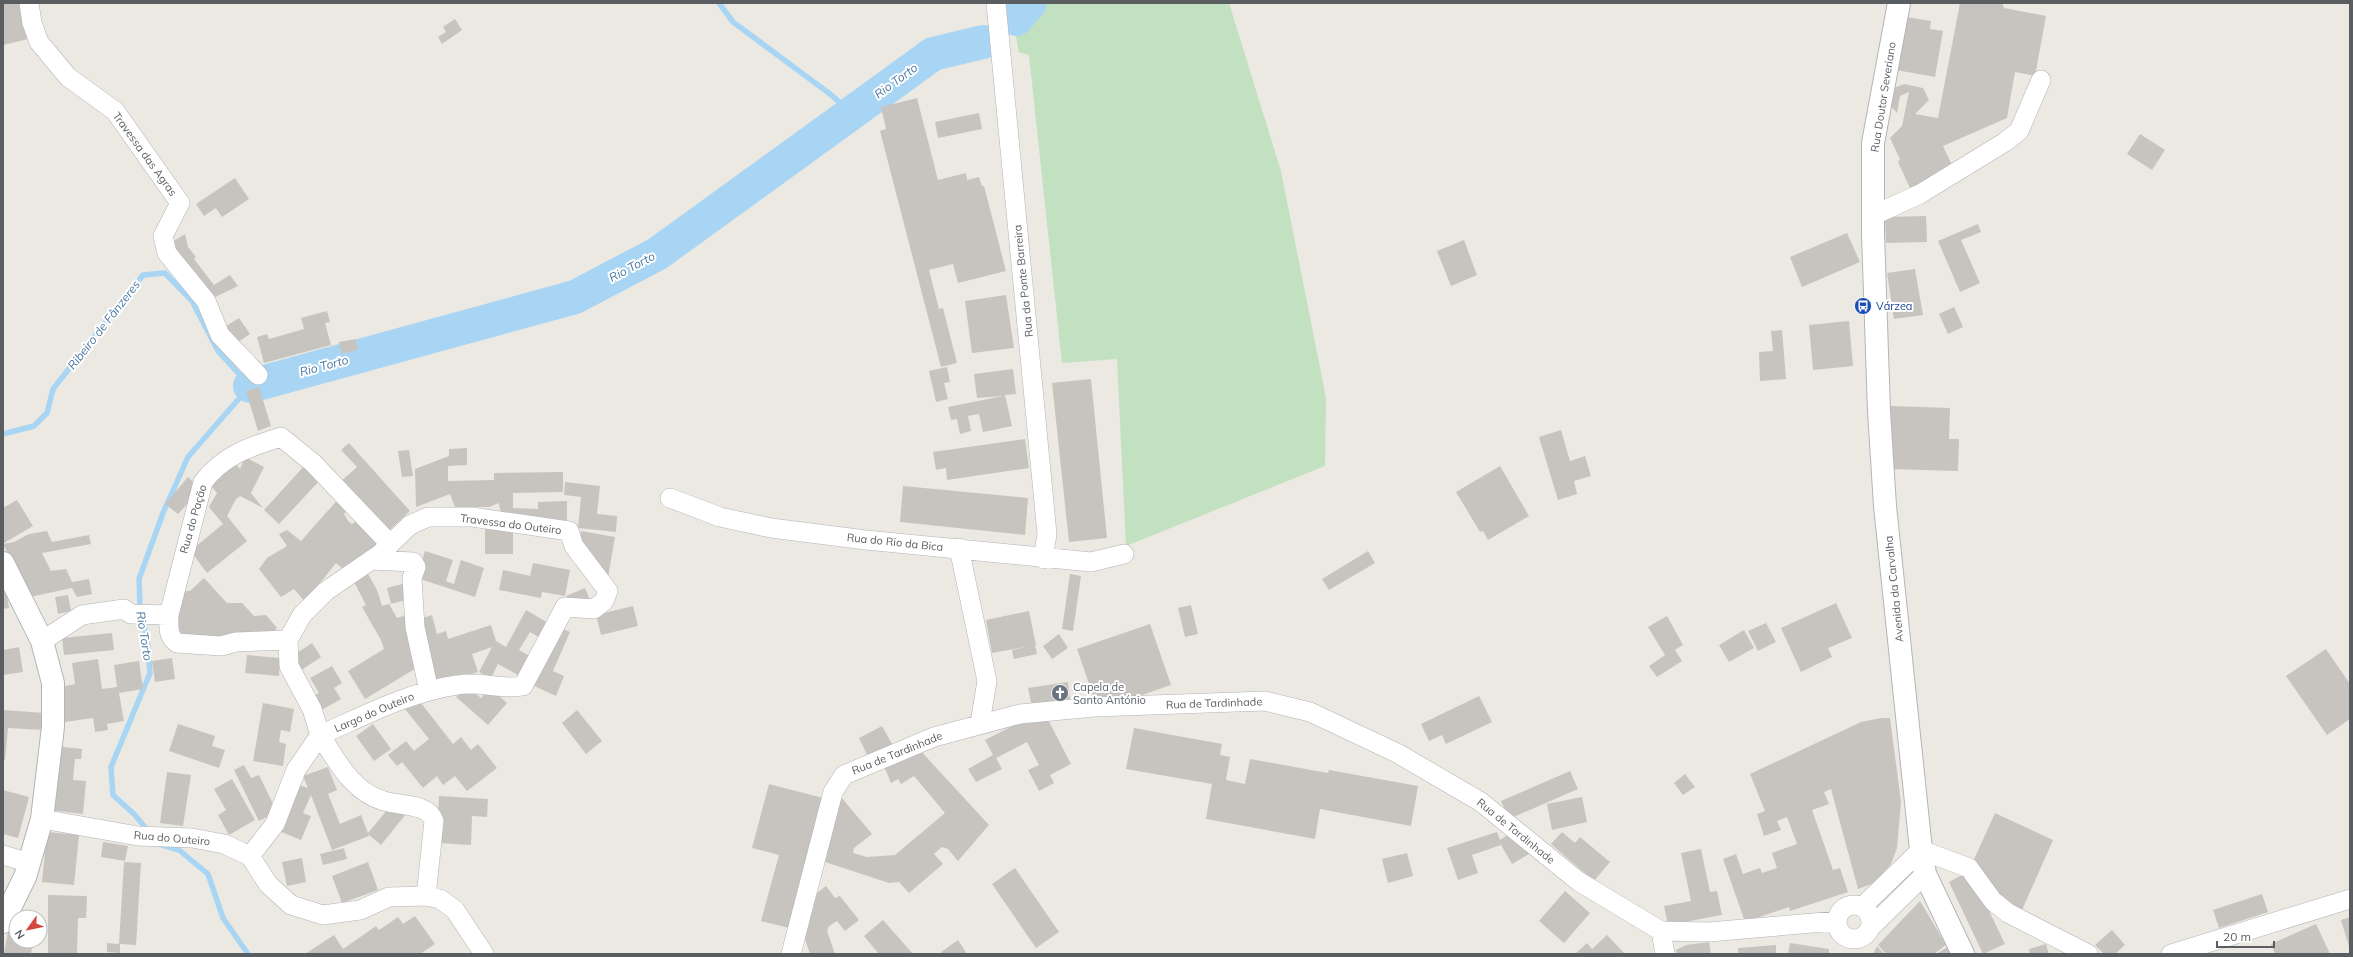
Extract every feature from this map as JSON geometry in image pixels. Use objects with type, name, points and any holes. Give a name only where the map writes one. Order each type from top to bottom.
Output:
[{"type":"street","name":"Travessa das Agras","points":[[28,3],[38,42],[68,77],[115,111],[180,203],[163,236],[167,253],[206,301],[220,335],[258,375]]},
{"type":"street","name":"Rua da Ponte Barreira","points":[[996,3],[1048,534],[1043,559]]},
{"type":"street","name":"Rua Doutor Severiano","points":[[1874,215],[1873,143],[1899,3]]},
{"type":"street","points":[[1874,215],[1920,194],[2005,142],[2019,131],[2041,80]]},
{"type":"street","name":"Avenida da Carvalha","points":[[1874,215],[1878,411],[1884,498],[1921,850],[1926,874],[1963,954]]},
{"type":"street","name":"Rua do Pação","points":[[288,640],[236,642],[221,646],[177,643],[172,639],[169,631],[169,615],[202,482],[212,470],[247,447],[281,437],[313,463],[390,544]]},
{"type":"street","name":"Rua do Rio da Bica","points":[[670,498],[720,517],[771,528],[866,540],[959,548],[1043,559],[1090,562],[1124,554]]},
{"type":"street","name":"Travessa do Outeiro","points":[[288,640],[302,615],[326,591],[370,560],[390,544],[410,524],[428,517],[472,517],[569,531]]},
{"type":"street","name":"Largo do Outeiro","points":[[320,735],[418,693],[464,684],[483,684],[508,689],[523,686],[565,607],[594,609],[604,601],[608,592],[574,546],[569,531]]},
{"type":"street","points":[[959,548],[987,681],[980,723]]},
{"type":"street","points":[[370,560],[413,562],[416,567],[412,578],[415,628],[429,691]]},
{"type":"street","points":[[3,922],[30,863],[42,819],[53,728],[53,683],[42,641],[4,566]]},
{"type":"street","points":[[42,641],[82,615],[133,612],[169,615]]},
{"type":"street","points":[[288,640],[290,666],[312,709],[320,735],[347,777],[362,791],[383,801],[426,809],[432,814],[434,821],[426,896]]},
{"type":"street","name":"Rua de Tardinhade","points":[[791,954],[833,792],[844,775],[934,737],[980,723],[1020,714],[1094,707],[1265,700],[1310,712],[1397,753],[1481,802],[1578,881],[1661,931],[1710,932],[1836,921]]},
{"type":"street","points":[[320,735],[296,770],[275,824],[250,856],[268,884],[291,905],[323,915],[360,910],[389,897],[426,896],[440,899],[455,910],[484,954]]},
{"type":"street","name":"Rua do Outeiro","points":[[42,819],[138,836],[192,838],[224,844],[250,856]]},
{"type":"street","points":[[1862,907],[1921,850],[1969,868],[1993,901],[2008,913],[2088,954]]},
{"type":"street","points":[[3,855],[30,863]]},
{"type":"street","points":[[1870,928],[1870,916],[1862,907],[1851,905],[1845,906],[1838,915],[1836,921],[1839,931],[1850,947],[1863,937],[1870,928],[1926,874]]},
{"type":"street","points":[[2171,954],[2350,899]]},
{"type":"street","points":[[1661,931],[1666,954]]},
{"type":"green space","points":[[1009,3],[1229,3],[1281,171],[1326,398],[1325,466],[1126,546],[1117,359],[1062,363],[1029,55],[1019,52]]},
{"type":"building","points":[[3,3],[20,3],[28,39],[3,45]]},
{"type":"building","points":[[1960,3],[2002,3],[2004,8],[2046,16],[2035,76],[2015,72],[2007,118],[1943,146],[1959,180],[1915,199],[1898,162],[1900,159],[1890,138],[1902,126],[1909,92],[1900,96],[1897,113],[1891,106],[1894,88],[1904,84],[1923,88],[1929,100],[1915,114],[1938,118]]},
{"type":"building","points":[[1906,17],[1931,21],[1930,29],[1943,31],[1935,77],[1896,70]]},
{"type":"building","points":[[455,19],[462,30],[442,44],[438,37],[446,32],[443,27]]},
{"type":"building","points":[[917,98],[938,180],[966,173],[967,180],[979,177],[982,186],[984,186],[1006,271],[958,283],[953,264],[929,270],[939,309],[943,308],[957,363],[941,367],[880,131],[886,129],[881,107]]},
{"type":"building","points":[[979,113],[982,129],[938,138],[935,122]]},
{"type":"building","points":[[2140,134],[2165,150],[2152,170],[2127,154]]},
{"type":"building","points":[[235,178],[249,199],[222,217],[216,208],[204,216],[196,204]]},
{"type":"building","points":[[1926,216],[1927,242],[1886,243],[1885,217]]},
{"type":"building","points":[[1978,224],[1981,232],[1961,240],[1980,283],[1960,292],[1938,241]]},
{"type":"building","points":[[1847,233],[1860,262],[1802,287],[1790,257]]},
{"type":"building","points":[[185,234],[188,247],[196,257],[194,259],[214,285],[230,275],[238,286],[213,298],[176,255],[172,242]]},
{"type":"building","points":[[1464,240],[1477,275],[1451,286],[1437,251]]},
{"type":"building","points":[[1915,269],[1923,315],[1894,319],[1887,273]]},
{"type":"building","points":[[1006,295],[1014,348],[972,353],[965,301]]},
{"type":"building","points":[[1954,307],[1963,327],[1948,334],[1939,314]]},
{"type":"building","points":[[327,311],[330,322],[325,323],[331,345],[264,363],[257,337],[267,334],[269,339],[304,329],[301,318]]},
{"type":"building","points":[[239,318],[250,334],[234,345],[223,328]]},
{"type":"building","points":[[1849,321],[1853,366],[1813,370],[1809,325]]},
{"type":"building","points":[[1782,330],[1786,379],[1760,381],[1759,352],[1773,351],[1771,331]]},
{"type":"building","points":[[356,339],[358,350],[341,354],[339,342]]},
{"type":"building","points":[[947,367],[950,382],[944,383],[948,399],[936,402],[929,371]]},
{"type":"building","points":[[1013,369],[1016,394],[1005,395],[1012,426],[983,432],[979,414],[968,416],[971,431],[960,434],[957,419],[951,420],[948,407],[1003,396],[977,398],[974,374]]},
{"type":"building","points":[[1091,379],[1107,538],[1069,542],[1052,383]]},
{"type":"building","points":[[259,387],[271,426],[258,431],[246,391]]},
{"type":"building","points":[[1891,406],[1950,408],[1949,439],[1959,439],[1958,471],[1890,469]]},
{"type":"building","points":[[1561,430],[1570,461],[1585,456],[1591,476],[1574,481],[1577,494],[1558,500],[1539,437]]},
{"type":"building","points":[[1025,439],[1029,468],[947,480],[946,468],[936,470],[933,452]]},
{"type":"building","points":[[349,443],[410,511],[385,534],[339,483],[357,467],[341,450]]},
{"type":"building","points":[[467,448],[467,465],[448,466],[448,481],[494,480],[494,473],[563,472],[563,492],[513,493],[513,508],[538,509],[538,502],[567,501],[567,521],[502,522],[499,503],[489,507],[455,507],[450,494],[416,507],[415,469],[449,456],[449,449]]},
{"type":"building","points":[[409,450],[413,476],[402,477],[398,451]]},
{"type":"building","points":[[245,457],[264,467],[251,493],[263,508],[240,496],[236,499],[227,516],[247,541],[207,573],[192,553],[195,547],[223,524],[209,507],[217,493],[207,481],[233,461],[240,469]]},
{"type":"building","points":[[306,464],[322,478],[279,524],[264,510]]},
{"type":"building","points":[[1500,466],[1529,516],[1488,540],[1483,531],[1480,532],[1456,492]]},
{"type":"building","points":[[188,477],[201,489],[178,514],[165,504]]},
{"type":"building","points":[[565,482],[600,486],[597,514],[617,516],[616,532],[578,528],[581,497],[564,495]]},
{"type":"building","points":[[903,486],[1028,498],[1025,535],[900,522]]},
{"type":"building","points":[[340,497],[351,505],[344,514],[349,522],[352,524],[363,517],[380,544],[342,568],[336,563],[305,602],[294,589],[281,597],[259,569],[267,558],[287,546],[279,534],[287,530],[301,541]]},
{"type":"building","points":[[17,500],[33,526],[4,543],[3,508]]},
{"type":"building","points":[[485,526],[513,526],[513,554],[485,554]]},
{"type":"building","points":[[47,531],[52,542],[89,535],[91,544],[42,553],[51,571],[66,569],[72,582],[89,579],[92,594],[77,597],[72,588],[30,597],[3,544],[14,542],[29,534]]},
{"type":"building","points":[[581,531],[615,537],[607,583],[598,581],[601,565],[576,560]]},
{"type":"building","points":[[425,551],[453,560],[446,581],[454,584],[461,560],[484,568],[475,597],[417,578]]},
{"type":"building","points":[[1368,551],[1375,563],[1329,590],[1322,579]]},
{"type":"building","points":[[533,563],[570,570],[565,596],[542,592],[541,598],[499,590],[503,570],[530,576]]},
{"type":"building","points":[[367,572],[377,590],[382,606],[389,604],[397,618],[409,614],[423,664],[365,699],[348,671],[384,649],[381,640],[362,607],[366,605],[352,578]]},
{"type":"building","points":[[1070,574],[1081,576],[1073,631],[1062,629]]},
{"type":"building","points":[[204,578],[227,603],[242,603],[254,616],[266,615],[277,628],[268,637],[177,641],[170,592],[190,591]]},
{"type":"building","points":[[406,583],[410,599],[391,604],[387,588]]},
{"type":"building","points":[[3,585],[5,585],[9,608],[3,609]]},
{"type":"building","points":[[585,588],[590,600],[572,608],[566,596]]},
{"type":"building","points":[[68,595],[71,611],[58,614],[55,597]]},
{"type":"building","points":[[1836,603],[1852,638],[1828,648],[1832,657],[1801,672],[1781,628]]},
{"type":"building","points":[[1191,605],[1198,634],[1185,637],[1178,608]]},
{"type":"building","points":[[594,606],[604,613],[633,606],[638,626],[601,635]]},
{"type":"building","points":[[526,610],[550,624],[542,639],[530,632],[519,650],[535,659],[525,679],[498,664],[491,678],[479,672],[492,647],[472,654],[478,672],[435,686],[414,621],[432,615],[437,634],[446,631],[448,639],[491,625],[496,641],[506,647]]},
{"type":"building","points":[[1029,611],[1036,645],[992,653],[986,620]]},
{"type":"building","points":[[1667,616],[1683,645],[1675,650],[1682,661],[1657,677],[1649,666],[1665,655],[1648,627]]},
{"type":"building","points":[[1766,623],[1776,642],[1758,651],[1748,631]]},
{"type":"building","points":[[1150,624],[1171,685],[1098,710],[1077,649]]},
{"type":"building","points":[[553,625],[570,632],[553,671],[564,676],[556,696],[528,683]]},
{"type":"building","points":[[1744,630],[1754,648],[1729,662],[1719,645]]},
{"type":"building","points":[[112,633],[114,650],[64,655],[62,638]]},
{"type":"building","points":[[1059,634],[1068,648],[1052,659],[1043,646]]},
{"type":"building","points":[[312,643],[321,657],[300,671],[291,657]]},
{"type":"building","points":[[1035,645],[1037,654],[1014,659],[1012,650]]},
{"type":"building","points":[[19,647],[23,672],[3,675],[3,650]]},
{"type":"building","points":[[2326,649],[2350,684],[2350,719],[2327,735],[2286,676]]},
{"type":"building","points":[[247,655],[280,658],[279,676],[245,673]]},
{"type":"building","points":[[172,658],[175,679],[155,682],[152,661]]},
{"type":"building","points":[[98,659],[102,689],[117,687],[114,665],[139,661],[143,689],[119,693],[124,721],[107,724],[108,730],[95,732],[93,718],[65,722],[60,687],[75,684],[72,663]]},
{"type":"building","points":[[332,666],[342,683],[334,688],[341,699],[320,711],[312,697],[319,693],[310,678]]},
{"type":"building","points":[[1068,682],[1070,701],[1032,707],[1028,688]]},
{"type":"building","points":[[466,686],[481,698],[490,688],[507,703],[488,725],[456,697]]},
{"type":"building","points":[[414,694],[453,744],[461,737],[471,750],[478,744],[497,768],[467,791],[455,776],[443,785],[437,776],[423,788],[402,762],[397,766],[388,755],[406,741],[414,751],[429,739],[401,704]]},
{"type":"building","points":[[1479,696],[1492,722],[1446,744],[1442,735],[1429,741],[1421,724]]},
{"type":"building","points":[[263,703],[294,709],[290,732],[281,730],[279,742],[286,744],[283,766],[253,761]]},
{"type":"building","points":[[3,710],[45,713],[44,730],[8,728],[5,760],[3,760]]},
{"type":"building","points":[[577,710],[602,741],[586,754],[562,723]]},
{"type":"building","points":[[1043,710],[1071,764],[1050,775],[1054,783],[1039,791],[1028,770],[1039,765],[1027,742],[996,758],[1002,769],[976,782],[968,769],[993,755],[985,740]]},
{"type":"building","points":[[1881,718],[1890,718],[1901,802],[1897,848],[1891,864],[1874,883],[1858,889],[1831,789],[1824,792],[1829,804],[1812,810],[1833,870],[1840,868],[1848,892],[1790,911],[1789,907],[1745,922],[1723,859],[1736,854],[1743,874],[1760,868],[1762,873],[1777,868],[1772,853],[1797,844],[1787,817],[1777,821],[1781,830],[1764,836],[1757,814],[1765,811],[1750,774],[1861,722]]},
{"type":"building","points":[[178,724],[215,736],[212,746],[225,750],[219,768],[169,751]]},
{"type":"building","points":[[373,724],[391,749],[374,761],[356,736]]},
{"type":"building","points":[[882,726],[892,744],[868,757],[859,738]]},
{"type":"building","points":[[1134,728],[1222,744],[1220,755],[1230,757],[1226,780],[1245,784],[1250,759],[1328,773],[1329,770],[1418,786],[1411,826],[1320,809],[1315,839],[1206,819],[1212,784],[1126,769]]},
{"type":"building","points":[[55,746],[82,749],[81,759],[75,759],[73,780],[86,781],[83,814],[49,810]]},
{"type":"building","points":[[918,748],[989,825],[958,861],[948,849],[942,847],[934,854],[943,864],[909,893],[899,882],[889,883],[822,861],[841,797],[872,834],[854,848],[853,853],[867,857],[895,855],[945,813],[914,776],[901,784],[898,779],[891,783],[883,764]]},
{"type":"building","points":[[244,765],[251,778],[259,775],[277,812],[259,821],[234,770]]},
{"type":"building","points":[[328,767],[337,790],[328,794],[340,824],[361,815],[368,833],[393,803],[406,814],[381,845],[368,834],[369,836],[332,850],[311,795],[303,813],[311,816],[301,840],[279,831],[299,785],[308,788],[303,776]]},
{"type":"building","points":[[1570,771],[1578,789],[1509,819],[1501,801]]},
{"type":"building","points":[[167,772],[191,775],[183,826],[160,823]]},
{"type":"building","points":[[1685,774],[1695,787],[1683,795],[1674,783]]},
{"type":"building","points":[[232,779],[255,820],[229,835],[218,815],[226,810],[214,789]]},
{"type":"building","points":[[769,784],[823,798],[789,928],[761,921],[779,855],[752,848]]},
{"type":"building","points":[[3,790],[29,797],[18,838],[3,834]]},
{"type":"building","points":[[439,796],[488,799],[487,817],[472,816],[471,845],[437,843]]},
{"type":"building","points":[[1582,797],[1587,822],[1552,830],[1547,804]]},
{"type":"building","points":[[1995,813],[2053,840],[2022,910],[1979,890],[2005,944],[1983,954],[1949,882],[1964,874],[1966,877]]},
{"type":"building","points":[[1514,831],[1529,854],[1512,864],[1501,845],[1472,855],[1478,873],[1458,880],[1447,848],[1497,832],[1500,840]]},
{"type":"building","points":[[47,832],[79,835],[74,885],[42,882]]},
{"type":"building","points":[[1562,832],[1575,843],[1580,837],[1610,862],[1594,881],[1551,844]]},
{"type":"building","points":[[103,842],[128,846],[125,861],[101,857]]},
{"type":"building","points":[[344,848],[347,859],[323,865],[320,854]]},
{"type":"building","points":[[1701,849],[1710,892],[1717,891],[1722,915],[1668,925],[1664,906],[1691,901],[1681,853]]},
{"type":"building","points":[[1407,853],[1413,876],[1388,883],[1382,859]]},
{"type":"building","points":[[302,858],[306,882],[287,886],[282,862]]},
{"type":"building","points":[[124,862],[141,863],[136,945],[120,944],[120,953],[107,952],[107,943],[119,944]]},
{"type":"building","points":[[368,862],[378,890],[342,903],[332,876]]},
{"type":"building","points":[[1015,868],[1059,932],[1036,948],[992,884]]},
{"type":"building","points":[[826,886],[835,898],[840,896],[859,920],[845,931],[837,921],[829,926],[827,931],[835,954],[810,954],[800,924],[816,894]]},
{"type":"building","points":[[1565,891],[1590,913],[1564,943],[1539,921]]},
{"type":"building","points":[[2262,894],[2268,912],[2219,928],[2213,910]]},
{"type":"building","points":[[48,895],[87,896],[86,918],[78,918],[77,954],[48,954]]},
{"type":"building","points":[[1920,901],[1946,945],[1934,954],[1886,954],[1878,945]]},
{"type":"building","points":[[415,916],[435,944],[420,954],[305,954],[334,935],[343,949],[376,926],[379,930],[398,917],[403,924]]},
{"type":"building","points":[[2350,917],[2350,950],[2341,920]]},
{"type":"building","points":[[883,920],[913,954],[879,954],[864,936]]},
{"type":"building","points":[[2316,924],[2330,954],[2275,954],[2271,944]]},
{"type":"building","points":[[2112,930],[2125,945],[2115,954],[2104,954],[2095,945]]},
{"type":"building","points":[[8,931],[8,949],[32,949],[31,954],[4,953]]},
{"type":"building","points":[[1607,935],[1625,954],[1575,954],[1587,943],[1592,949]]},
{"type":"building","points":[[958,940],[967,954],[942,954],[941,952]]},
{"type":"building","points":[[1709,942],[1711,954],[1677,954],[1676,950],[1686,945]]},
{"type":"building","points":[[1790,943],[1829,949],[1829,954],[1788,954]]},
{"type":"building","points":[[2046,944],[2049,954],[2030,954],[2029,949]]},
{"type":"building","points":[[1776,945],[1776,954],[1738,954],[1738,948]]},
{"type":"building","points":[[1953,945],[1957,954],[1936,954],[1946,948]]},
{"type":"building","points":[[1877,946],[1884,954],[1873,954]]},
{"type":"waterway","points":[[719,3],[733,22],[830,94],[852,113]]},
{"type":"waterway","name":"Rio Torto","points":[[1016,19],[1030,3]]},
{"type":"waterway","name":"Rio Torto","points":[[250,386],[575,297],[657,254],[933,54],[983,42]]},
{"type":"waterway","name":"Rio Torto","points":[[3,434],[34,426],[47,413],[53,389],[143,275],[165,273],[192,301],[218,351],[250,386],[188,457],[163,513],[139,579],[140,606],[147,639],[150,673],[111,767],[113,795],[135,815],[148,831]]},
{"type":"waterway","name":"Rio Torto","points":[[159,844],[179,850],[208,874],[223,918],[248,954]]},
{"type":"place","name":"Várzea","points":[[1863,306]]},
{"type":"place","name":"Capela de Santo António","points":[[1060,693]]},
{"type":"water label","name":"Ribeiro de Fânzeres","points":[[104,325]]}]
